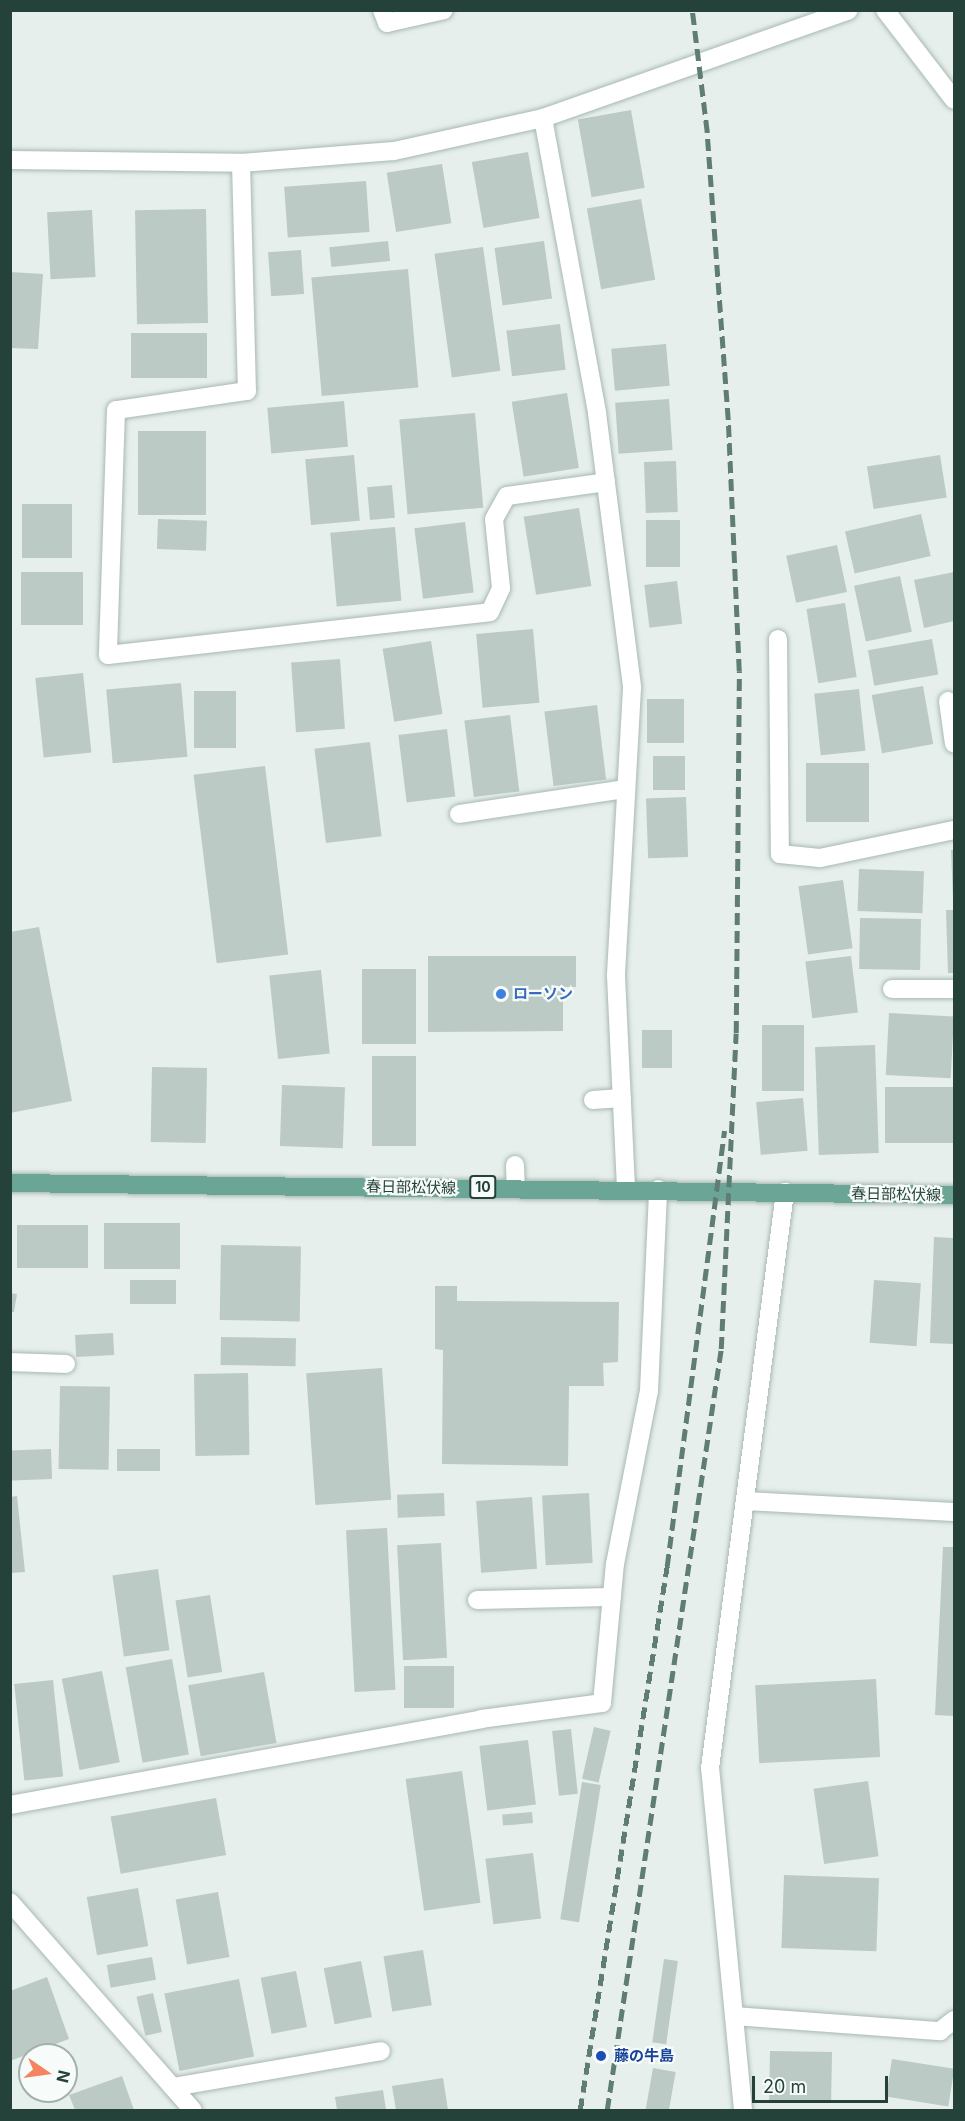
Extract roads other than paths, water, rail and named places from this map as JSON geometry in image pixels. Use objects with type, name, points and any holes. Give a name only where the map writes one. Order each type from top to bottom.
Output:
[{"type":"main road","name":"春日部松伏線","points":[[10,1183],[626,1188],[954,1195]]},
{"type":"street","points":[[382,10],[387,23],[444,10]]},
{"type":"street","points":[[10,160],[241,163],[394,151],[543,118],[849,10]]},
{"type":"street","points":[[885,10],[954,100]]},
{"type":"street","points":[[543,118],[606,482],[632,688],[616,976],[626,1188]]},
{"type":"street","points":[[241,163],[247,391],[116,410],[108,655],[490,612],[501,588],[494,519],[507,496],[606,482]]},
{"type":"street","points":[[778,639],[780,854],[820,858],[954,830]]},
{"type":"street","points":[[948,700],[954,744]]},
{"type":"street","points":[[459,814],[625,789]]},
{"type":"street","points":[[892,990],[954,989]]},
{"type":"street","points":[[593,1100],[622,1098]]},
{"type":"street","points":[[515,1165],[516,1188]]},
{"type":"street","points":[[10,1805],[481,1719],[602,1703],[612,1597],[649,1391],[658,1189]]},
{"type":"street","points":[[743,2110],[710,1768],[785,1192]]},
{"type":"street","points":[[10,1362],[66,1364]]},
{"type":"street","points":[[745,1501],[954,1512]]},
{"type":"street","points":[[477,1600],[612,1597]]},
{"type":"street","points":[[10,1902],[194,2110]]},
{"type":"street","points":[[734,2016],[940,2031],[954,2020]]},
{"type":"street","points":[[173,2087],[381,2050]]},
{"type":"railway","points":[[607,2110],[721,1349],[736,1033],[739,671],[728,420],[707,132],[692,10]]},
{"type":"railway","points":[[580,2110],[667,1566],[724,1131]]},
{"type":"place","name":"ローソン","points":[[501,994]]},
{"type":"place","name":"藤の牛島","points":[[601,2056]]}]
